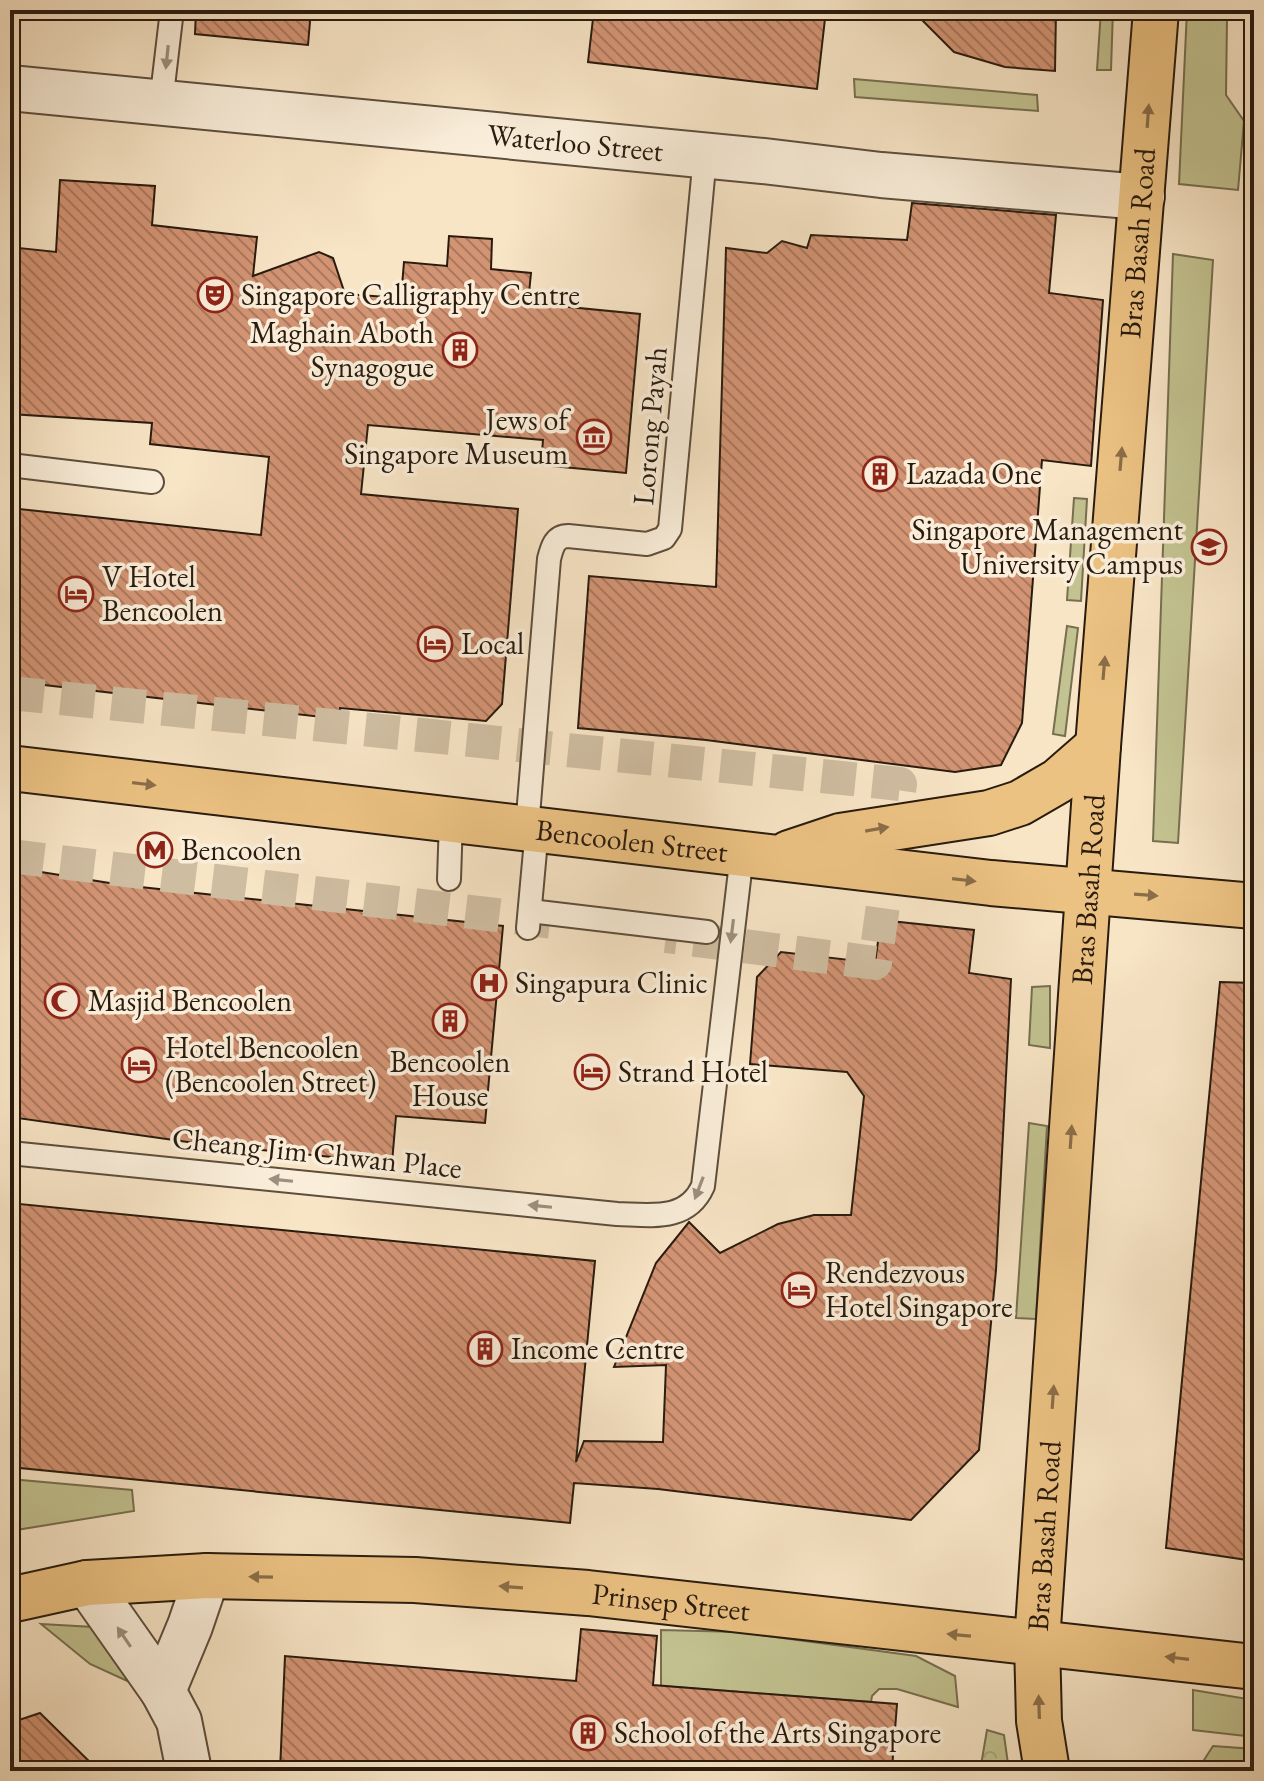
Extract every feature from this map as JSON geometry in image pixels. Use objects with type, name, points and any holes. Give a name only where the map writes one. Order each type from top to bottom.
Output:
[{"type":"main road","name":"Bras Basah Road","points":[[1047,1771],[1039,1721],[1037,1642],[1098,746],[1156,10]]},
{"type":"main road","points":[[758,856],[840,836],[1005,808],[1058,781],[1098,746]]},
{"type":"main road","name":"Bencoolen Street","points":[[10,768],[991,883],[1254,906]]},
{"type":"main road","name":"Prinsep Street","points":[[10,1600],[87,1583],[207,1576],[415,1580],[588,1593],[1254,1667]]},
{"type":"street","name":"Waterloo Street","points":[[10,88],[881,175],[1142,197]]},
{"type":"street","points":[[163,1691],[207,1576]]},
{"type":"street","points":[[87,1583],[163,1691],[179,1721],[189,1771]]},
{"type":"lane","points":[[161,103],[172,10]]},
{"type":"lane","name":"Lorong Payah","points":[[532,829],[549,559],[554,543],[562,536],[568,536],[647,544],[664,538],[670,529],[705,156]]},
{"type":"lane","points":[[10,465],[152,482]]},
{"type":"lane","points":[[449,879],[451,820]]},
{"type":"lane","points":[[532,829],[529,920],[707,932]]},
{"type":"lane","name":"Cheang Jim Chwan Place","points":[[10,1153],[617,1214],[664,1215],[677,1212],[698,1198],[703,1186],[758,856]]},
{"type":"green space","points":[[1101,10],[1113,10],[1111,70],[1097,70]]},
{"type":"green space","points":[[1187,10],[1221,10],[1227,19],[1226,95],[1244,121],[1238,190],[1179,184]]},
{"type":"green space","points":[[854,79],[1037,95],[1038,111],[855,97]]},
{"type":"green space","points":[[1173,254],[1213,260],[1178,843],[1153,841]]},
{"type":"green space","points":[[1074,498],[1087,499],[1081,601],[1067,600]]},
{"type":"green space","points":[[1067,626],[1078,628],[1065,736],[1053,734]]},
{"type":"green space","points":[[1050,986],[1050,1048],[1029,1045],[1032,987]]},
{"type":"green space","points":[[1029,1123],[1047,1126],[1036,1319],[1016,1318]]},
{"type":"green space","points":[[10,1479],[132,1490],[134,1511],[10,1531]]},
{"type":"green space","points":[[41,1624],[94,1627],[136,1685],[90,1664]]},
{"type":"green space","points":[[661,1630],[739,1632],[916,1656],[955,1676],[958,1707],[897,1689],[879,1689],[871,1702],[661,1686]]},
{"type":"green space","points":[[1193,1690],[1254,1700],[1254,1737],[1193,1730]]},
{"type":"green space","points":[[987,1730],[1004,1735],[1009,1771],[980,1771]]},
{"type":"green space","points":[[1213,1746],[1254,1749],[1254,1771],[1197,1771]]},
{"type":"building","points":[[196,10],[311,10],[308,45],[195,34]]},
{"type":"building","points":[[594,10],[826,10],[817,89],[588,62]]},
{"type":"building","points":[[912,10],[1056,10],[1055,71],[1005,67],[954,52]]},
{"type":"building","points":[[60,180],[155,186],[152,225],[257,237],[253,276],[319,252],[333,258],[345,294],[401,298],[404,262],[447,266],[449,236],[492,239],[491,269],[531,273],[528,303],[640,314],[626,473],[541,465],[543,440],[368,425],[361,494],[518,509],[502,704],[486,721],[340,708],[339,719],[10,681],[10,508],[261,535],[269,457],[150,444],[152,423],[10,414],[10,247],[56,252]]},
{"type":"building","name":"Lazada One","points":[[912,203],[1056,215],[1049,293],[1103,300],[1091,466],[1042,460],[1022,723],[1001,765],[955,772],[706,740],[578,728],[589,576],[716,587],[726,248],[767,253],[782,241],[807,248],[811,235],[907,240]]},
{"type":"building","points":[[10,867],[122,885],[503,926],[485,1123],[396,1116],[392,1163],[202,1144],[10,1117]]},
{"type":"building","points":[[881,920],[974,930],[969,973],[1011,979],[996,1270],[979,1450],[911,1520],[658,1489],[574,1483],[570,1523],[10,1467],[10,1203],[595,1261],[576,1462],[584,1441],[663,1442],[666,1365],[614,1367],[656,1263],[689,1222],[720,1253],[778,1224],[814,1215],[851,1215],[864,1096],[847,1072],[750,1064],[757,977],[781,952],[875,963]]},
{"type":"building","points":[[1220,982],[1254,983],[1254,1561],[1166,1548]]},
{"type":"building","name":"School of the Arts Singapore","points":[[581,1629],[657,1636],[653,1685],[897,1704],[892,1769],[850,1762],[852,1771],[280,1771],[285,1656],[576,1681]]},
{"type":"building","points":[[40,1713],[99,1771],[10,1771],[10,1723]]},
{"type":"tunnel","points":[[10,693],[900,784],[875,963],[666,936]]},
{"type":"tunnel","points":[[10,856],[562,923]]},
{"type":"place","name":"Singapore Calligraphy Centre","points":[[215,295]]},
{"type":"place","name":"Maghain Aboth Synagogue","points":[[460,350]]},
{"type":"place","name":"Jews of Singapore Museum","points":[[594,437]]},
{"type":"place","name":"Lazada One","points":[[880,474]]},
{"type":"place","name":"Singapore Management University Campus","points":[[1209,547]]},
{"type":"place","name":"V Hotel Bencoolen","points":[[76,594]]},
{"type":"place","name":"Local","points":[[435,644]]},
{"type":"place","name":"Bencoolen","points":[[155,850]]},
{"type":"place","name":"Singapura Clinic","points":[[489,983]]},
{"type":"place","name":"Masjid Bencoolen","points":[[62,1001]]},
{"type":"place","name":"Bencoolen House","points":[[450,1021]]},
{"type":"place","name":"Hotel Bencoolen (Bencoolen Street)","points":[[139,1065]]},
{"type":"place","name":"Strand Hotel","points":[[592,1072]]},
{"type":"place","name":"Rendezvous Hotel Singapore","points":[[799,1290]]},
{"type":"place","name":"Income Centre","points":[[485,1349]]},
{"type":"place","name":"School of the Arts Singapore","points":[[588,1733]]}]
